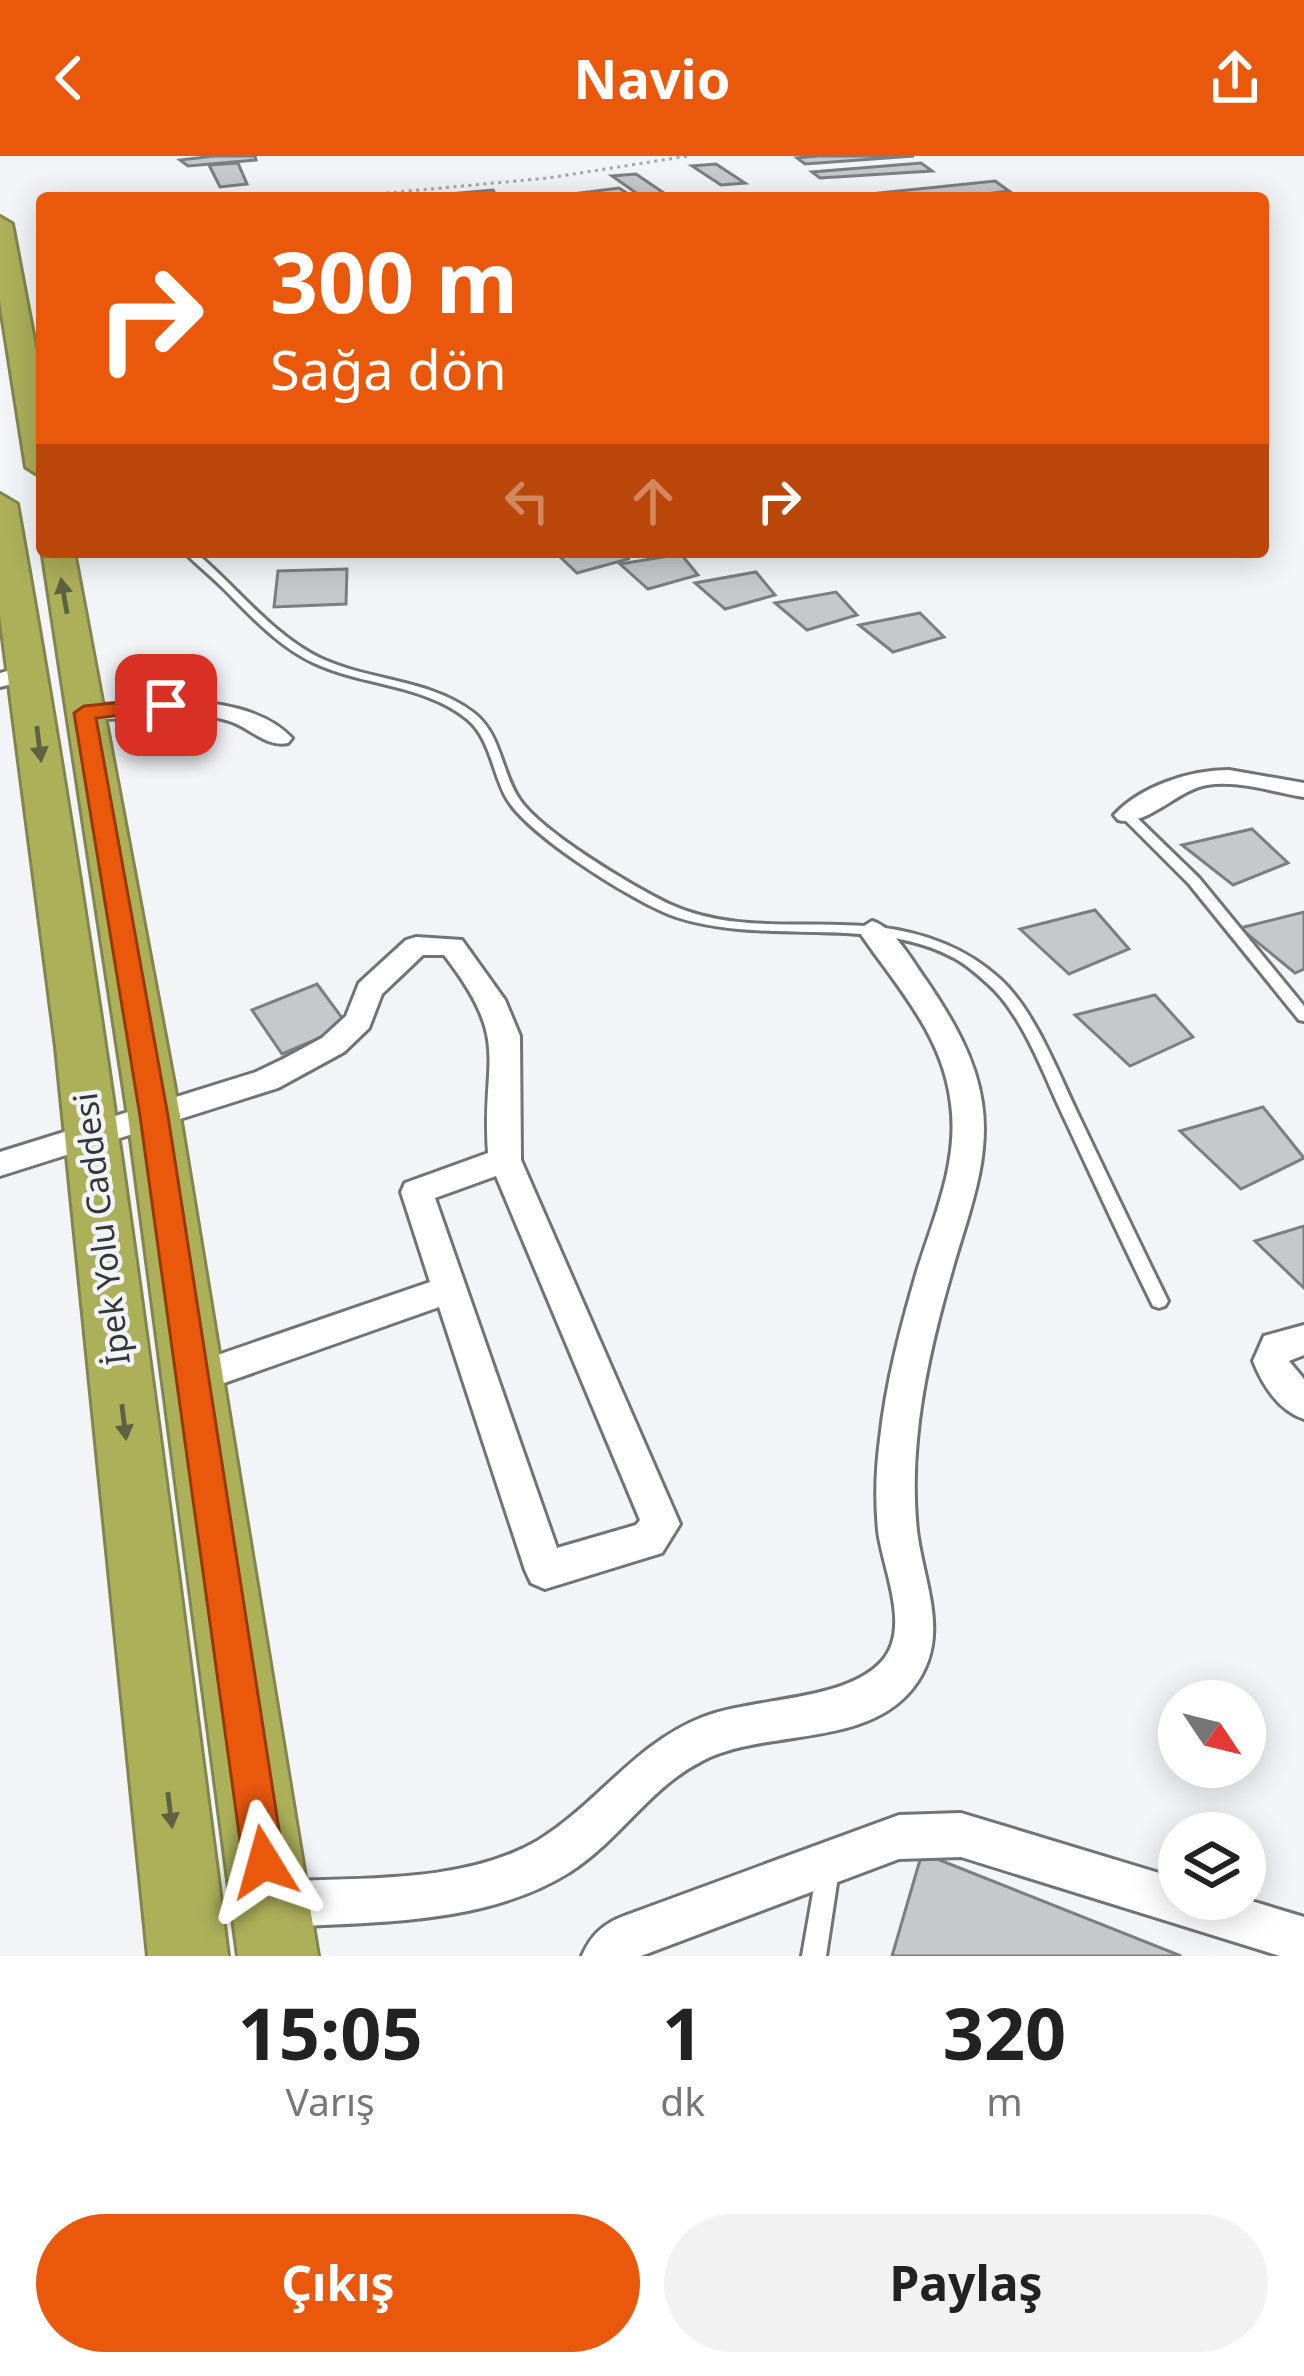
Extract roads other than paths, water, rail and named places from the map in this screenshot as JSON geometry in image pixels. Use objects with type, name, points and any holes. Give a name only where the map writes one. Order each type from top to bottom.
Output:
[{"type":"highway","points":[[0,224],[36,432]]},
{"type":"highway","name":"İpek Yolu Caddesi","points":[[16,542],[15,676],[90,1135],[175,1950]]},
{"type":"highway","name":"İpek Yolu Caddesi","points":[[16,542],[84,713],[154,1116],[274,1931]]},
{"type":"street","points":[[84,713],[191,707],[228,716],[280,738]]},
{"type":"street","points":[[1127,815],[1181,781],[1201,776],[1233,776],[1304,790]]},
{"type":"street","points":[[274,1931],[502,1880],[554,1856],[689,1744],[874,1694],[906,1665],[916,1623],[897,1530],[900,1418],[913,1347],[960,1186],[968,1147],[967,1102],[942,1035],[903,970],[872,930]]},
{"type":"street","points":[[0,1164],[268,1080],[334,1045],[359,1021],[369,990],[416,946],[452,946],[474,973],[505,1036],[501,1132],[506,1160],[661,1524],[648,1540],[545,1570],[417,1192],[506,1160]]},
{"type":"street","points":[[193,1378],[450,1289]]},
{"type":"street","points":[[1304,1340],[1277,1346],[1271,1361],[1277,1376],[1304,1403]]},
{"type":"street","points":[[606,1956],[624,1939],[829,1867],[899,1837],[961,1835],[1304,1940]]},
{"type":"lane","points":[[196,558],[304,654],[448,703],[470,716],[485,731],[521,810],[646,899],[681,914],[725,924],[872,930],[932,942],[982,965],[1009,994],[1032,1033],[1159,1301]]},
{"type":"lane","points":[[1127,815],[1194,881],[1304,1016]]},
{"type":"lane","points":[[814,1956],[829,1867]]}]
